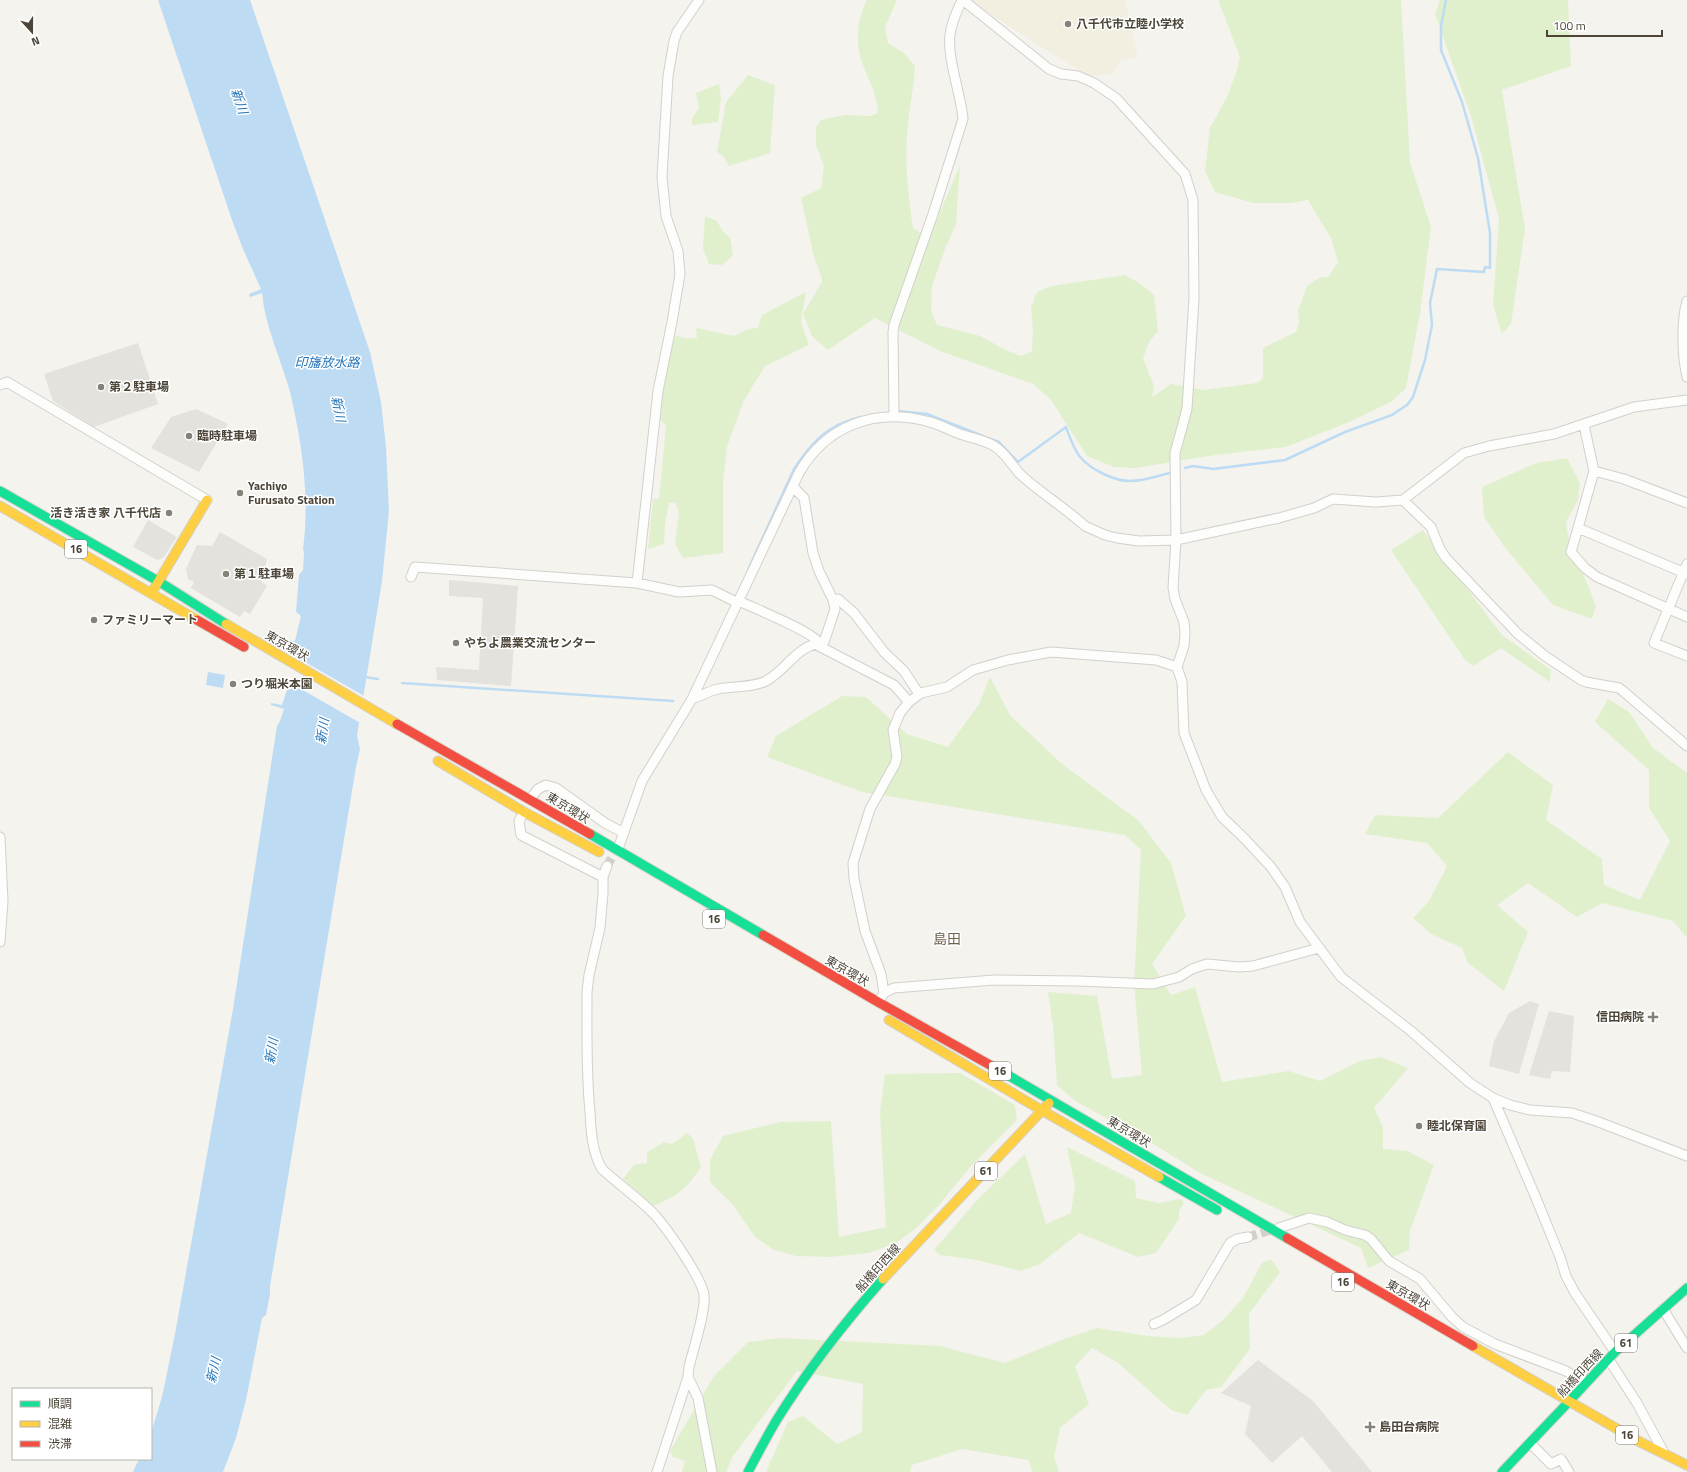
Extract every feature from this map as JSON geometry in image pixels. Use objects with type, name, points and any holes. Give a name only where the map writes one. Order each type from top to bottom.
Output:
[{"type":"main road","name":"東京環状","points":[[0,491],[158,581],[259,644],[530,799],[786,950],[1051,1099],[1272,1230],[1569,1402],[1687,1465]]},
{"type":"main road","points":[[152,593],[207,500]]},
{"type":"main road","name":"東京環状","points":[[0,506],[250,651]]},
{"type":"main road","name":"東京環状","points":[[431,756],[611,864]]},
{"type":"main road","points":[[779,957],[786,950]]},
{"type":"main road","name":"東京環状","points":[[894,1011],[885,1018],[1043,1111],[1226,1215]]},
{"type":"main road","name":"船橋印西線","points":[[748,1472],[777,1420],[821,1355],[870,1295],[928,1231],[1043,1111],[1051,1099]]},
{"type":"main road","name":"船橋印西線","points":[[1502,1472],[1616,1352],[1687,1288]]},
{"type":"street","points":[[637,583],[658,391],[680,274],[678,250],[666,216],[662,177],[668,76],[677,32],[699,0]]},
{"type":"street","points":[[894,416],[894,325],[933,214],[963,119],[962,105],[950,48],[949,36],[952,24],[962,0],[1049,69],[1061,74],[1078,76],[1094,83],[1116,98],[1185,174],[1192,200],[1194,298],[1187,409],[1175,453],[1176,540],[1173,588],[1177,607],[1184,622],[1185,633],[1184,646],[1177,667],[1182,682],[1184,733],[1206,790],[1226,822],[1244,838],[1271,867],[1285,888],[1300,922],[1341,977],[1411,1031],[1470,1083],[1493,1098],[1530,1110],[1572,1113],[1596,1120],[1687,1156]]},
{"type":"street","points":[[1687,301],[1684,312],[1684,349],[1687,377]]},
{"type":"street","points":[[0,385],[7,382],[207,500]]},
{"type":"street","points":[[619,846],[642,782],[692,699],[804,463],[829,437],[846,428],[874,418],[894,416],[928,421],[967,437],[995,446],[1021,475],[1085,526],[1117,538],[1139,540],[1176,540],[1279,518],[1314,508],[1333,499],[1376,502],[1403,500],[1464,453],[1489,446],[1554,434],[1634,408],[1687,400]]},
{"type":"street","points":[[1584,425],[1594,471],[1571,552],[1585,568],[1597,577],[1687,617]]},
{"type":"street","points":[[1594,471],[1624,479],[1687,503]]},
{"type":"street","points":[[692,699],[717,689],[765,682],[776,675],[803,649],[824,642],[834,617],[835,609],[833,600],[819,571],[813,553],[804,498],[793,487]]},
{"type":"street","points":[[1403,500],[1431,527],[1440,549],[1446,558],[1518,634],[1545,656],[1581,680],[1619,688],[1687,746]]},
{"type":"street","points":[[1578,528],[1685,573]]},
{"type":"street","points":[[1687,564],[1685,573],[1654,643],[1687,656]]},
{"type":"street","points":[[411,577],[415,567],[637,583],[679,592],[712,590],[804,631],[817,639],[817,644]]},
{"type":"street","points":[[833,600],[838,599],[854,613],[884,652],[904,671],[919,694]]},
{"type":"street","points":[[817,644],[894,685],[908,702]]},
{"type":"street","points":[[884,993],[881,974],[865,931],[854,879],[853,863],[870,809],[895,764],[897,757],[893,730],[900,713],[908,702],[919,694],[947,687],[973,670],[1008,660],[1051,652],[1156,660],[1177,667]]},
{"type":"street","points":[[530,799],[538,789],[546,785],[556,788],[604,823],[624,833]]},
{"type":"street","points":[[524,812],[519,821],[521,835],[603,877]]},
{"type":"street","points":[[0,837],[3,901],[0,942]]},
{"type":"street","points":[[611,864],[603,877],[600,928],[589,975],[588,1076],[593,1141],[598,1162],[602,1169],[653,1214],[686,1260],[702,1286],[704,1296],[704,1307],[689,1367],[688,1377],[656,1472]]},
{"type":"street","points":[[878,1002],[884,993],[894,988],[994,980],[1153,984],[1179,977],[1192,969],[1207,964],[1240,967],[1253,966],[1319,948]]},
{"type":"street","points":[[1493,1098],[1557,1250],[1566,1276],[1601,1333],[1616,1352]]},
{"type":"street","points":[[1279,1228],[1309,1218],[1327,1222],[1345,1230],[1365,1235],[1371,1239],[1389,1261],[1420,1279],[1452,1317],[1463,1327],[1494,1344],[1566,1371],[1586,1383]]},
{"type":"street","points":[[1154,1324],[1196,1300],[1230,1243],[1249,1231]]},
{"type":"street","points":[[1663,1309],[1687,1348]]},
{"type":"street","points":[[1609,1360],[1637,1403],[1664,1453],[1681,1472]]},
{"type":"street","points":[[688,1377],[698,1398],[712,1472]]},
{"type":"street","points":[[1530,1443],[1551,1464],[1561,1458],[1569,1472]]},
{"type":"shaded area","name":"八千代市立睦小学校","points":[[968,0],[1125,0],[1138,58],[1122,59],[1113,74],[1088,76]]},
{"type":"shaded area","name":"第２駐車場","points":[[138,343],[158,404],[94,427],[53,401],[44,374]]},
{"type":"shaded area","name":"臨時駐車場","points":[[196,409],[228,424],[199,472],[151,448],[171,417]]},
{"type":"shaded area","points":[[148,520],[177,537],[163,558],[157,560],[133,547]]},
{"type":"shaded area","name":"第１駐車場","points":[[220,532],[267,559],[262,582],[267,586],[250,614],[244,611],[240,617],[191,588],[194,582],[188,579],[186,569],[197,545],[212,546]]},
{"type":"shaded area","points":[[449,580],[518,586],[511,686],[437,680],[436,667],[479,670],[483,598],[449,596]]},
{"type":"shaded area","points":[[1530,1001],[1539,1004],[1519,1074],[1489,1066],[1494,1041],[1509,1013]]},
{"type":"shaded area","points":[[1549,1011],[1574,1016],[1570,1072],[1552,1071],[1550,1079],[1529,1075]]},
{"type":"shaded area","points":[[1258,1360],[1313,1401],[1372,1472],[1332,1472],[1302,1436],[1272,1463],[1245,1434],[1251,1406],[1221,1393]]},
{"type":"green space","points":[[867,0],[897,0],[885,27],[888,43],[904,53],[915,66],[907,137],[908,189],[913,228],[929,238],[960,165],[956,224],[945,249],[932,286],[931,311],[937,325],[980,336],[1021,356],[1032,351],[1033,330],[1031,307],[1037,292],[1052,286],[1125,275],[1141,284],[1154,295],[1158,331],[1149,342],[1143,358],[1154,386],[1152,397],[1171,384],[1203,390],[1257,383],[1263,378],[1263,348],[1296,332],[1299,323],[1298,311],[1307,286],[1319,278],[1328,277],[1338,262],[1331,238],[1308,200],[1290,203],[1253,203],[1215,192],[1205,171],[1210,128],[1227,97],[1240,57],[1218,0],[1401,0],[1410,162],[1431,227],[1420,313],[1406,388],[1391,402],[1349,422],[1286,447],[1215,455],[1135,468],[1114,467],[1087,456],[1051,400],[1033,384],[940,351],[875,318],[828,350],[812,336],[803,314],[822,282],[814,257],[801,198],[821,188],[824,165],[816,146],[816,127],[821,120],[845,115],[870,116],[878,113],[873,88],[861,59],[858,45],[860,18]]},
{"type":"green space","points":[[1440,0],[1568,0],[1571,66],[1502,90],[1525,229],[1511,324],[1502,334],[1493,305],[1499,219],[1471,116],[1435,14]]},
{"type":"green space","points":[[748,75],[775,85],[770,153],[729,166],[723,156],[717,152],[726,102]]},
{"type":"green space","points":[[719,84],[721,98],[718,122],[692,125],[692,118],[699,108],[696,93]]},
{"type":"green space","points":[[705,216],[717,221],[722,230],[730,238],[733,255],[722,265],[709,264],[703,249]]},
{"type":"green space","points":[[806,292],[801,322],[809,345],[765,366],[743,402],[727,447],[723,482],[723,553],[683,558],[675,544],[679,512],[675,502],[669,503],[665,524],[664,544],[648,549],[653,499],[659,499],[666,425],[659,420],[666,366],[673,335],[684,338],[697,338],[696,328],[734,336],[748,329],[758,328],[762,315]]},
{"type":"green space","points":[[1567,458],[1580,483],[1578,500],[1566,522],[1568,536],[1596,606],[1592,619],[1553,605],[1503,545],[1484,517],[1482,487],[1536,463]]},
{"type":"green space","points":[[1423,530],[1502,635],[1551,670],[1550,682],[1501,648],[1473,666],[1465,660],[1391,550]]},
{"type":"green space","points":[[990,677],[1010,715],[1062,764],[1139,821],[1171,863],[1186,916],[1152,964],[1171,995],[1195,987],[1222,1082],[1289,1071],[1320,1081],[1360,1061],[1381,1057],[1408,1068],[1374,1108],[1383,1127],[1383,1149],[1407,1151],[1434,1165],[1410,1231],[1409,1250],[1368,1268],[1361,1248],[1200,1173],[1147,1140],[1075,1101],[1057,1085],[1053,1026],[1048,992],[1097,996],[1112,1079],[1142,1075],[1134,984],[1141,850],[1125,835],[862,792],[767,757],[776,736],[842,696],[866,697],[907,734],[948,747],[979,704]]},
{"type":"green space","points":[[1608,699],[1629,712],[1653,748],[1687,773],[1687,938],[1673,921],[1602,903],[1577,917],[1528,883],[1497,905],[1528,932],[1504,991],[1468,963],[1462,948],[1431,934],[1413,918],[1429,901],[1447,866],[1427,843],[1365,834],[1375,815],[1438,818],[1508,752],[1553,785],[1546,820],[1602,859],[1604,885],[1640,900],[1670,841],[1649,808],[1649,770],[1595,722]]},
{"type":"green space","points":[[960,1073],[1015,1105],[1017,1120],[971,1166],[939,1205],[915,1229],[896,1243],[869,1253],[831,1257],[796,1256],[774,1250],[755,1237],[733,1205],[710,1182],[710,1160],[723,1136],[781,1122],[831,1121],[839,1237],[886,1227],[880,1112],[885,1074]]},
{"type":"green space","points":[[687,1133],[693,1139],[701,1167],[686,1187],[675,1195],[654,1206],[623,1179],[634,1165],[647,1163],[647,1152],[664,1142],[672,1144]]},
{"type":"green space","points":[[1067,1147],[1135,1181],[1136,1198],[1158,1203],[1180,1199],[1184,1202],[1179,1211],[1179,1219],[1156,1253],[1138,1257],[1079,1233],[1040,1264],[1021,1271],[976,1260],[940,1255],[934,1250],[979,1198],[1025,1154],[1046,1224],[1071,1213],[1075,1186]]},
{"type":"green space","points":[[1271,1259],[1280,1272],[1249,1314],[1250,1349],[1221,1387],[1206,1390],[1187,1415],[1171,1410],[1117,1362],[1092,1348],[1075,1366],[1089,1404],[1060,1428],[1054,1457],[1059,1472],[1033,1472],[1028,1460],[962,1449],[912,1465],[910,1472],[766,1472],[788,1422],[803,1416],[837,1444],[862,1432],[863,1384],[797,1371],[733,1456],[726,1472],[682,1472],[685,1461],[673,1457],[670,1451],[714,1376],[748,1342],[780,1338],[940,1346],[1005,1363],[1064,1339],[1097,1328],[1148,1336],[1179,1338],[1204,1335],[1223,1320],[1243,1298],[1262,1263]]},
{"type":"water","name":"印旛放水路","points":[[158,0],[250,0],[370,352],[381,402],[386,447],[389,511],[382,581],[357,736],[360,749],[270,1286],[270,1294],[266,1315],[262,1318],[246,1400],[236,1438],[223,1472],[133,1472],[139,1460],[152,1460],[152,1430],[162,1397],[175,1334],[233,1009],[277,726],[284,709],[271,705],[271,703],[282,705],[287,690],[295,644],[278,639],[295,641],[301,616],[296,612],[299,575],[303,570],[306,510],[304,470],[298,430],[290,392],[266,318],[262,293],[250,297],[249,294],[261,289],[232,220]]},
{"type":"water","points":[[208,672],[225,675],[223,688],[206,685]]},
{"type":"pier","points":[[291,654],[366,697],[362,724],[287,681]]},
{"type":"waterway","points":[[1185,468],[1193,466],[1213,469],[1285,460],[1345,432],[1392,415],[1407,405],[1413,397],[1425,360],[1432,325],[1430,303],[1437,269],[1484,272],[1485,267],[1490,268],[1490,233],[1478,158],[1462,102],[1441,50],[1441,26],[1446,0]]},
{"type":"waterway","points":[[898,411],[927,414],[983,436]]},
{"type":"waterway","points":[[748,570],[794,469],[812,445],[823,434],[842,423],[860,417]]},
{"type":"waterway","points":[[988,438],[999,442],[1018,462],[1066,427],[1074,447],[1081,458],[1097,471],[1110,477],[1124,481],[1135,481],[1170,473]]},
{"type":"waterway","points":[[365,677],[378,679]]},
{"type":"waterway","points":[[402,683],[673,701]]},
{"type":"tunnel","points":[[607,866],[618,847]]},
{"type":"tunnel","points":[[1248,1237],[1274,1229]]},
{"type":"traffic: fast","points":[[0,491],[158,581],[226,624]]},
{"type":"traffic: fast","points":[[590,834],[763,935]]},
{"type":"traffic: fast","points":[[1006,1074],[1287,1238]]},
{"type":"traffic: fast","points":[[1159,1177],[1217,1210]]},
{"type":"traffic: fast","points":[[748,1472],[776,1421],[800,1384],[840,1330],[883,1279]]},
{"type":"traffic: fast","points":[[1561,1410],[1615,1352],[1687,1288]]},
{"type":"traffic: fast","points":[[1502,1472],[1561,1410]]},
{"type":"traffic: slow","points":[[154,589],[207,500]]},
{"type":"traffic: slow","points":[[0,506],[197,620]]},
{"type":"traffic: slow","points":[[226,624],[397,724]]},
{"type":"traffic: slow","points":[[438,761],[524,812],[599,852]]},
{"type":"traffic: slow","points":[[889,1020],[1043,1111],[1159,1177]]},
{"type":"traffic: slow","points":[[883,1279],[1049,1103]]},
{"type":"traffic: slow","points":[[1473,1346],[1640,1442],[1687,1465]]},
{"type":"traffic: jam","points":[[197,620],[244,647]]},
{"type":"traffic: jam","points":[[397,724],[590,834]]},
{"type":"traffic: jam","points":[[763,935],[1006,1074]]},
{"type":"traffic: jam","points":[[1287,1238],[1473,1346]]},
{"type":"place","name":"八千代市立睦小学校","points":[[1068,24]]},
{"type":"place","name":"第２駐車場","points":[[101,387]]},
{"type":"place","name":"臨時駐車場","points":[[189,436]]},
{"type":"place","name":"Yachiyo Furusato Station","points":[[240,493]]},
{"type":"place","name":"活き活き家 八千代店","points":[[169,513]]},
{"type":"place","name":"第１駐車場","points":[[226,574]]},
{"type":"place","name":"ファミリーマート","points":[[94,620]]},
{"type":"place","name":"やちよ農業交流センター","points":[[456,643]]},
{"type":"place","name":"つり堀米本園","points":[[233,684]]},
{"type":"place","name":"信田病院","points":[[1653,1017]]},
{"type":"place","name":"睦北保育園","points":[[1419,1126]]},
{"type":"place","name":"島田台病院","points":[[1370,1427]]},
{"type":"district","name":"島田","points":[[947,939]]},
{"type":"water label","name":"新川","points":[[240,101]]},
{"type":"water label","name":"新川","points":[[339,409]]},
{"type":"water label","name":"新川","points":[[322,731]]},
{"type":"water label","name":"新川","points":[[271,1051]]},
{"type":"water label","name":"新川","points":[[213,1370]]}]
